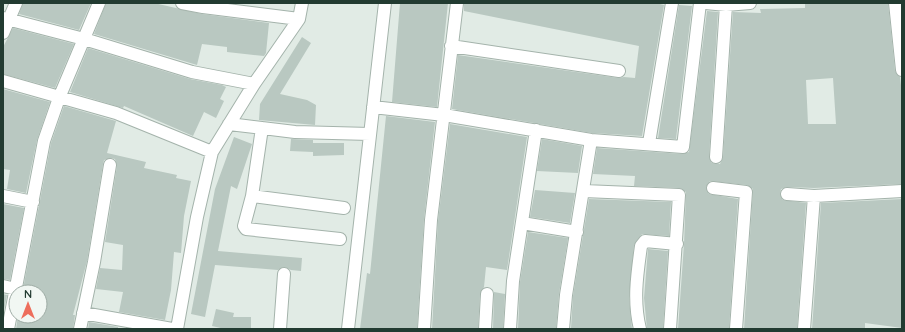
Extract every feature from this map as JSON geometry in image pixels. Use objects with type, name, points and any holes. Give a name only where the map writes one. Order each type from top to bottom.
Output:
[{"type":"street","points":[[3,33],[6,19],[16,3]]},
{"type":"street","points":[[17,284],[44,141],[59,98],[100,3]]},
{"type":"street","points":[[182,3],[203,8],[299,20]]},
{"type":"street","points":[[177,329],[197,217],[212,152],[254,84],[299,20],[302,3]]},
{"type":"street","points":[[348,329],[385,3]]},
{"type":"street","points":[[424,329],[430,220],[457,3]]},
{"type":"street","points":[[649,143],[672,3]]},
{"type":"street","points":[[373,107],[444,115],[591,140],[649,143],[683,147],[700,3]]},
{"type":"street","points":[[706,3],[726,5],[750,3]]},
{"type":"street","points":[[716,157],[726,5]]},
{"type":"street","points":[[897,7],[902,70]]},
{"type":"street","points":[[6,19],[84,39],[192,72],[254,84]]},
{"type":"street","points":[[451,46],[619,71]]},
{"type":"street","points":[[3,81],[116,114],[212,152]]},
{"type":"street","points":[[229,124],[295,132],[370,134]]},
{"type":"street","points":[[262,128],[252,196],[244,226],[246,230],[340,239]]},
{"type":"street","points":[[510,329],[513,281],[536,130]]},
{"type":"street","points":[[563,329],[576,232],[584,191],[591,140]]},
{"type":"street","points":[[80,329],[94,262],[110,165]]},
{"type":"street","points":[[713,188],[746,192],[736,329]]},
{"type":"street","points":[[584,191],[679,195],[677,244],[670,329]]},
{"type":"street","points":[[787,194],[814,196],[902,191]]},
{"type":"street","points":[[3,196],[33,202]]},
{"type":"street","points":[[252,196],[344,208]]},
{"type":"street","points":[[804,329],[814,196]]},
{"type":"street","points":[[522,223],[576,232]]},
{"type":"street","points":[[640,329],[637,315],[635,288],[641,246],[644,241],[677,244]]},
{"type":"street","points":[[280,329],[284,274]]},
{"type":"street","points":[[485,329],[487,294]]},
{"type":"street","points":[[83,313],[172,329]]},
{"type":"building","points":[[23,3],[91,3],[79,30],[19,14]]},
{"type":"building","points":[[106,3],[154,3],[202,14],[269,23],[266,53],[264,56],[227,52],[227,47],[202,44],[197,65],[94,34]]},
{"type":"building","points":[[400,3],[448,3],[437,107],[392,102]]},
{"type":"building","points":[[464,3],[656,3],[664,5],[642,136],[592,133],[452,109],[458,55],[618,78],[635,78],[639,46],[464,11]]},
{"type":"building","points":[[805,3],[888,3],[895,71],[900,77],[902,93],[902,184],[814,188],[788,187],[781,189],[780,194],[783,200],[806,203],[797,329],[744,329],[753,189],[747,185],[710,181],[706,187],[709,194],[738,199],[729,329],[678,329],[686,192],[679,188],[634,186],[635,176],[593,174],[597,148],[682,154],[689,152],[707,11],[718,12],[709,157],[712,163],[720,164],[723,157],[733,12],[761,13],[760,9],[805,8]],"holes":[[[833,78],[836,124],[808,124],[806,80]]]},
{"type":"building","points":[[679,5],[692,6],[676,139],[658,138]]},
{"type":"building","points":[[13,28],[74,44],[55,88],[3,74],[3,47]]},
{"type":"building","points":[[302,37],[311,43],[280,94],[307,100],[316,105],[315,125],[259,120],[260,104]]},
{"type":"building","points":[[88,48],[190,79],[222,85],[226,87],[220,99],[224,101],[216,118],[204,112],[193,136],[124,106],[123,108],[70,92]]},
{"type":"building","points":[[3,89],[50,102],[37,140],[26,193],[7,189],[10,170],[3,169]]},
{"type":"building","points":[[64,106],[116,121],[107,153],[146,162],[144,168],[177,175],[176,178],[191,181],[184,216],[181,253],[174,252],[171,290],[165,320],[119,312],[123,292],[96,289],[100,268],[122,270],[123,245],[105,242],[117,166],[115,159],[111,158],[104,160],[103,164],[87,261],[73,315],[75,315],[73,329],[16,329],[17,324],[48,324],[48,284],[24,284],[51,143]]},
{"type":"building","points":[[386,116],[435,122],[424,219],[417,329],[360,329],[367,273],[370,274]]},
{"type":"building","points":[[450,124],[527,137],[507,270],[486,267],[484,287],[480,294],[478,329],[432,329],[438,221]]},
{"type":"building","points":[[234,137],[252,144],[237,189],[231,186],[218,251],[302,258],[301,271],[291,270],[284,267],[278,270],[215,265],[205,317],[191,314],[215,189]]},
{"type":"building","points":[[291,139],[313,140],[313,143],[344,143],[344,155],[313,156],[313,152],[290,151]]},
{"type":"building","points":[[542,139],[582,146],[578,173],[537,171]]},
{"type":"building","points":[[535,190],[575,193],[570,223],[530,217]]},
{"type":"building","points":[[589,199],[671,202],[669,236],[642,234],[634,245],[629,298],[632,329],[571,328],[573,296]]},
{"type":"building","points":[[902,199],[902,328],[865,323],[865,329],[812,329],[821,203]]},
{"type":"building","points":[[3,204],[24,208],[10,280],[3,279]]},
{"type":"building","points":[[528,232],[568,238],[559,294],[556,329],[518,329],[520,282]]},
{"type":"building","points":[[648,249],[668,251],[663,329],[647,329],[644,298]]},
{"type":"building","points":[[494,292],[505,294],[503,329],[493,329]]},
{"type":"building","points":[[3,294],[7,295],[3,315]]},
{"type":"building","points":[[216,309],[234,313],[233,317],[251,317],[251,329],[225,329],[212,326]]},
{"type":"building","points":[[89,322],[118,327],[118,329],[88,329]]}]
